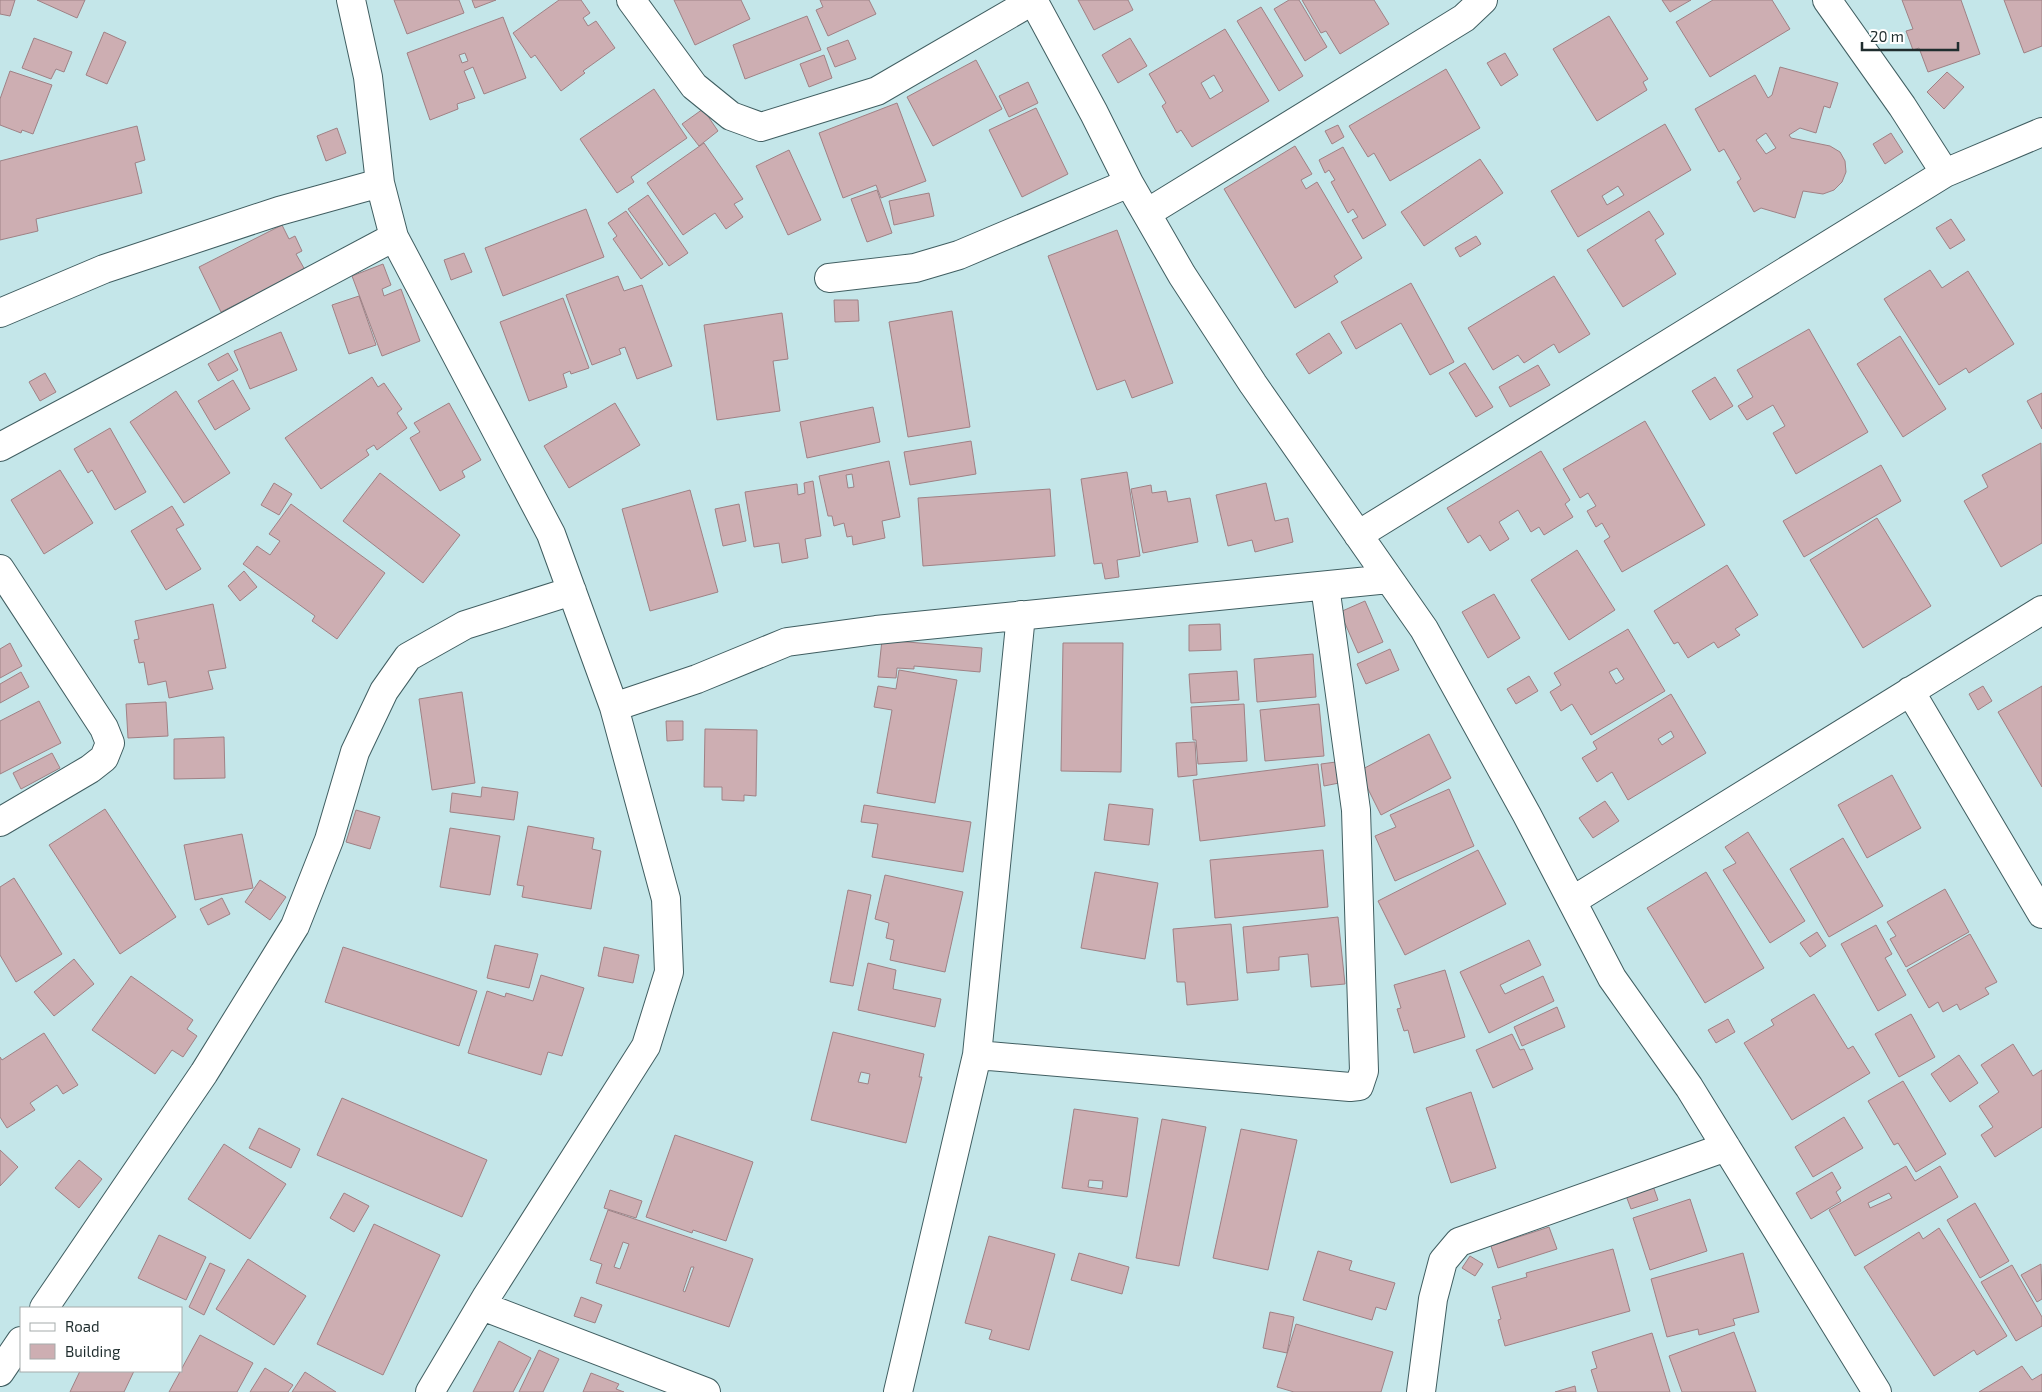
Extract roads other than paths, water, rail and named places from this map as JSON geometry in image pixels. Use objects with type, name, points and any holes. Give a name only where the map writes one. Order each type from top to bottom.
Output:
[{"type":"street","points":[[351,0],[368,78],[380,183],[394,237],[551,534],[614,707],[666,899],[669,972],[646,1046],[430,1392]]},
{"type":"street","points":[[631,0],[694,86],[731,116],[761,127],[877,91],[1033,0],[1129,183],[1182,275],[1253,384],[1424,629],[1528,815],[1612,978],[1689,1087],[1877,1392]]},
{"type":"street","points":[[1147,213],[1464,18],[1483,0]]},
{"type":"street","points":[[1827,0],[1902,106],[1945,173]]},
{"type":"street","points":[[1358,535],[1945,173],[2042,132]]},
{"type":"street","points":[[0,313],[104,269],[279,211],[380,183]]},
{"type":"street","points":[[829,278],[915,268],[959,255],[1129,183]]},
{"type":"street","points":[[0,447],[394,237]]},
{"type":"street","points":[[0,569],[104,728],[110,743],[104,758],[90,769],[0,822]]},
{"type":"street","points":[[614,707],[697,679],[787,642],[876,630],[1389,579]]},
{"type":"street","points":[[977,1055],[1350,1087],[1359,1086],[1364,1071],[1356,810],[1325,586]]},
{"type":"street","points":[[45,1307],[204,1073],[295,926],[328,840],[355,752],[384,691],[408,657],[465,625],[572,591]]},
{"type":"street","points":[[1572,901],[2042,610]]},
{"type":"street","points":[[898,1392],[977,1055],[1021,616]]},
{"type":"street","points":[[1910,691],[2042,914]]},
{"type":"street","points":[[1421,1392],[1433,1299],[1443,1261],[1459,1242],[1726,1146]]},
{"type":"street","points":[[482,1306],[706,1392]]},
{"type":"street","points":[[0,1372],[20,1342]]}]
